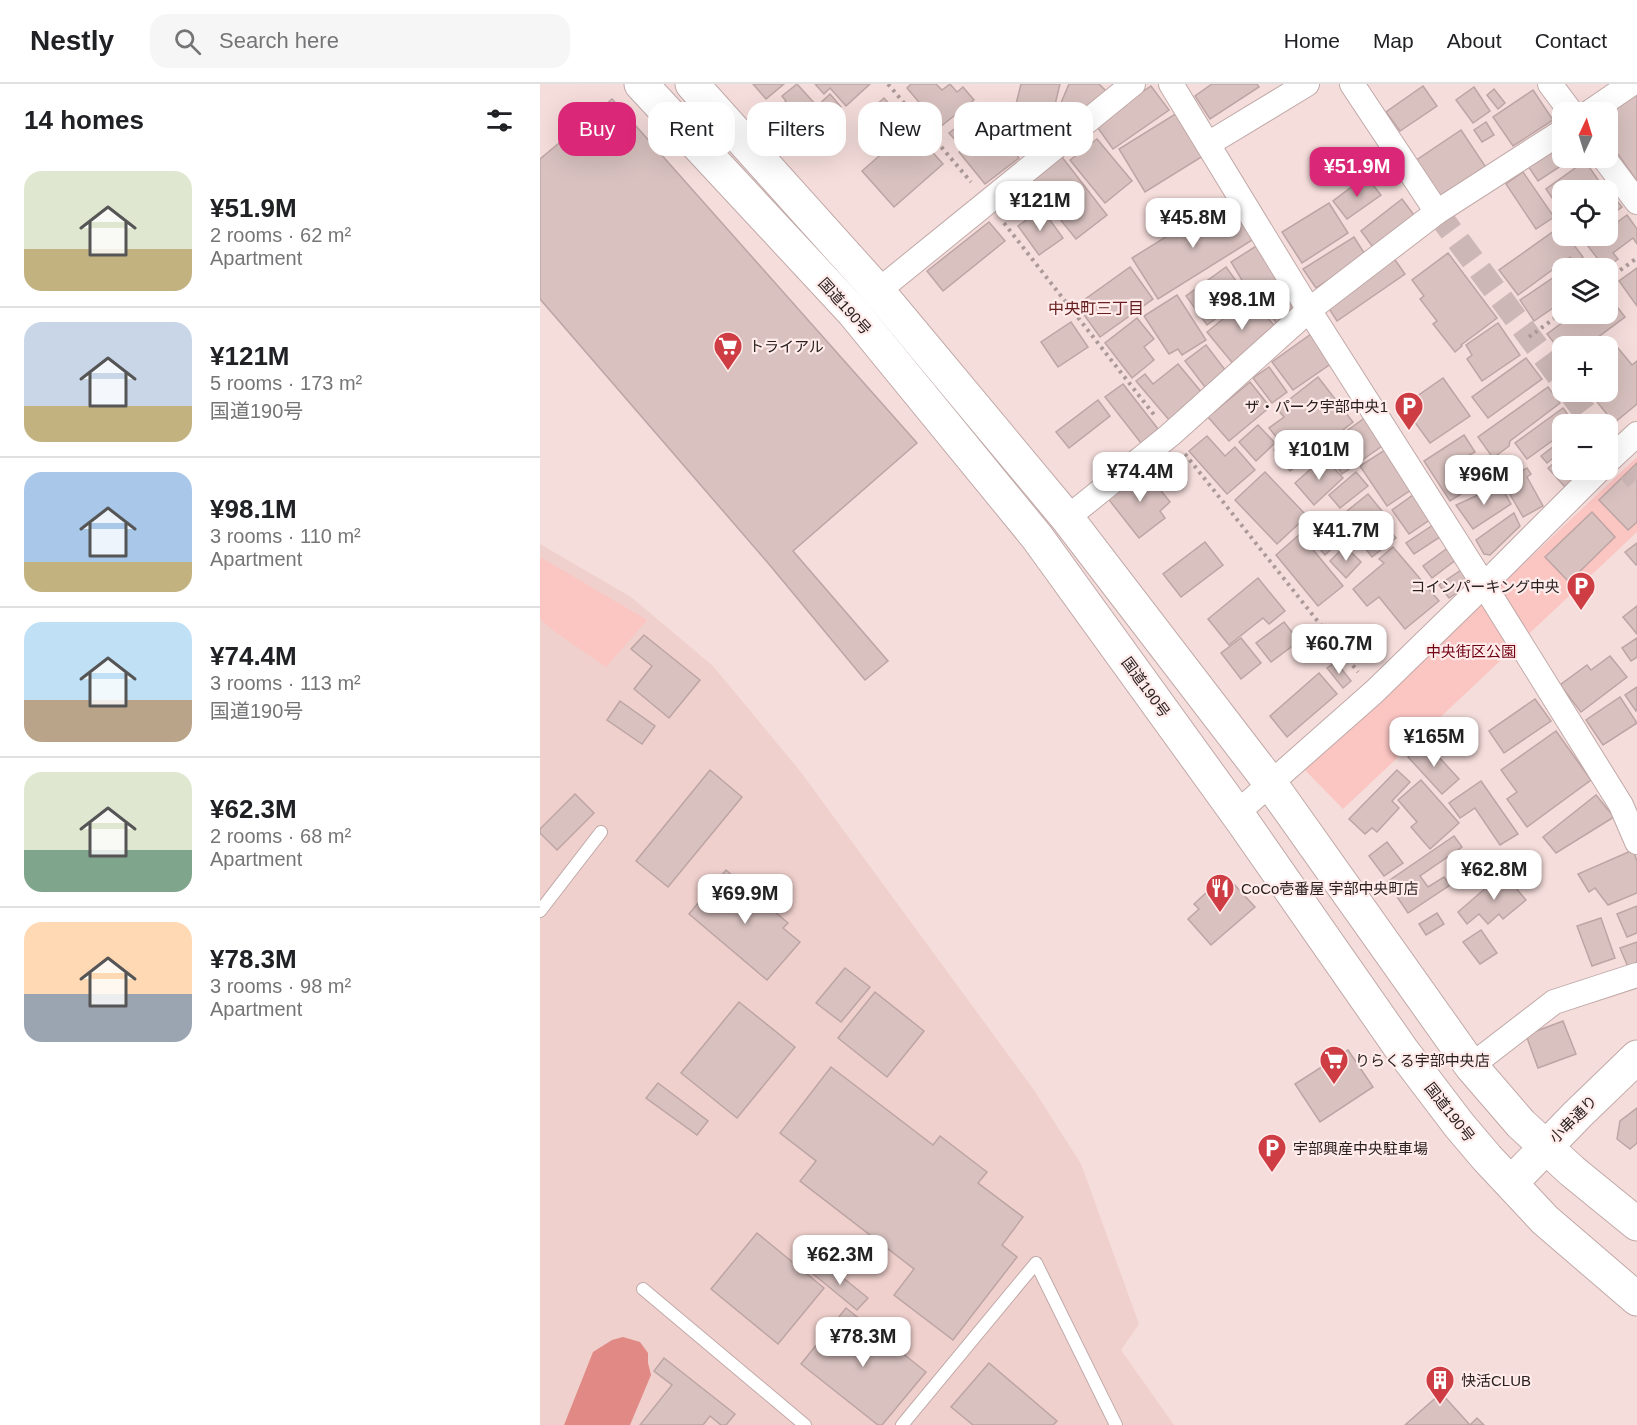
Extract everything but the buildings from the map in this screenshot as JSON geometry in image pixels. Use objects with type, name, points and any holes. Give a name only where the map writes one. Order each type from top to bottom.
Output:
[{"type":"main road","name":"国道190号","points":[[641,84],[853,312],[1015,510],[1237,813],[1402,1050],[1460,1125],[1545,1220],[1637,1299]]},
{"type":"main road","points":[[692,84],[878,291],[1067,518],[1271,784],[1471,1066],[1518,1121],[1572,1171],[1637,1224]]},
{"type":"main road","name":"小串通り","points":[[1511,1183],[1637,1057]]},
{"type":"street","points":[[878,291],[1133,84]]},
{"type":"street","points":[[1172,84],[1309,310],[1621,805],[1637,842]]},
{"type":"street","points":[[1209,144],[1307,84]]},
{"type":"street","points":[[1352,84],[1437,212]]},
{"type":"street","points":[[1550,84],[1564,102]]},
{"type":"street","points":[[1605,102],[1631,84]]},
{"type":"street","points":[[1067,518],[1170,435],[1309,310],[1437,212],[1552,138]]},
{"type":"street","points":[[1612,168],[1637,202]]},
{"type":"street","points":[[1618,452],[1637,434]]},
{"type":"street","points":[[1237,813],[1374,692],[1589,480]]},
{"type":"street","points":[[1471,1066],[1554,1002],[1637,975]]},
{"type":"lane","points":[[540,911],[601,832]]},
{"type":"lane","points":[[902,1425],[1036,1263],[1116,1425]]},
{"type":"lane","points":[[643,1289],[805,1425]]},
{"type":"path","points":[[888,84],[988,202],[1374,692]]},
{"type":"path","points":[[1618,272],[1637,258]]},
{"type":"path","points":[[1529,337],[1552,320]]},
{"type":"shaded area","points":[[540,544],[631,597],[713,666],[800,771],[1034,1090],[1081,1164],[1139,1324],[1121,1350],[1174,1425],[540,1425]]},
{"type":"shaded area","points":[[623,1337],[640,1342],[648,1353],[651,1375],[630,1425],[564,1425],[593,1352],[612,1340]]},
{"type":"green space","name":"中央街区公園","points":[[1637,457],[1637,532],[1343,809],[1305,770],[1613,480],[1618,480],[1618,475]]},
{"type":"green space","points":[[540,557],[647,620],[606,667],[540,619]]},
{"type":"tunnel","points":[[1437,212],[1552,367]]},
{"type":"tunnel","points":[[1578,402],[1586,414]]},
{"type":"tunnel","points":[[1618,456],[1637,480]]},
{"type":"place","name":"トライアル","points":[[728,372]]},
{"type":"place","name":"ザ・パーク宇部中央1","points":[[1409,432]]},
{"type":"place","name":"コインパーキング中央","points":[[1581,612]]},
{"type":"place","name":"CoCo壱番屋 宇部中央町店","points":[[1220,914]]},
{"type":"place","name":"りらくる宇部中央店","points":[[1334,1086]]},
{"type":"place","name":"宇部興産中央駐車場","points":[[1272,1174]]},
{"type":"place","name":"快活CLUB","points":[[1440,1406]]},
{"type":"district","name":"中央町三丁目","points":[[1096,308]]}]
